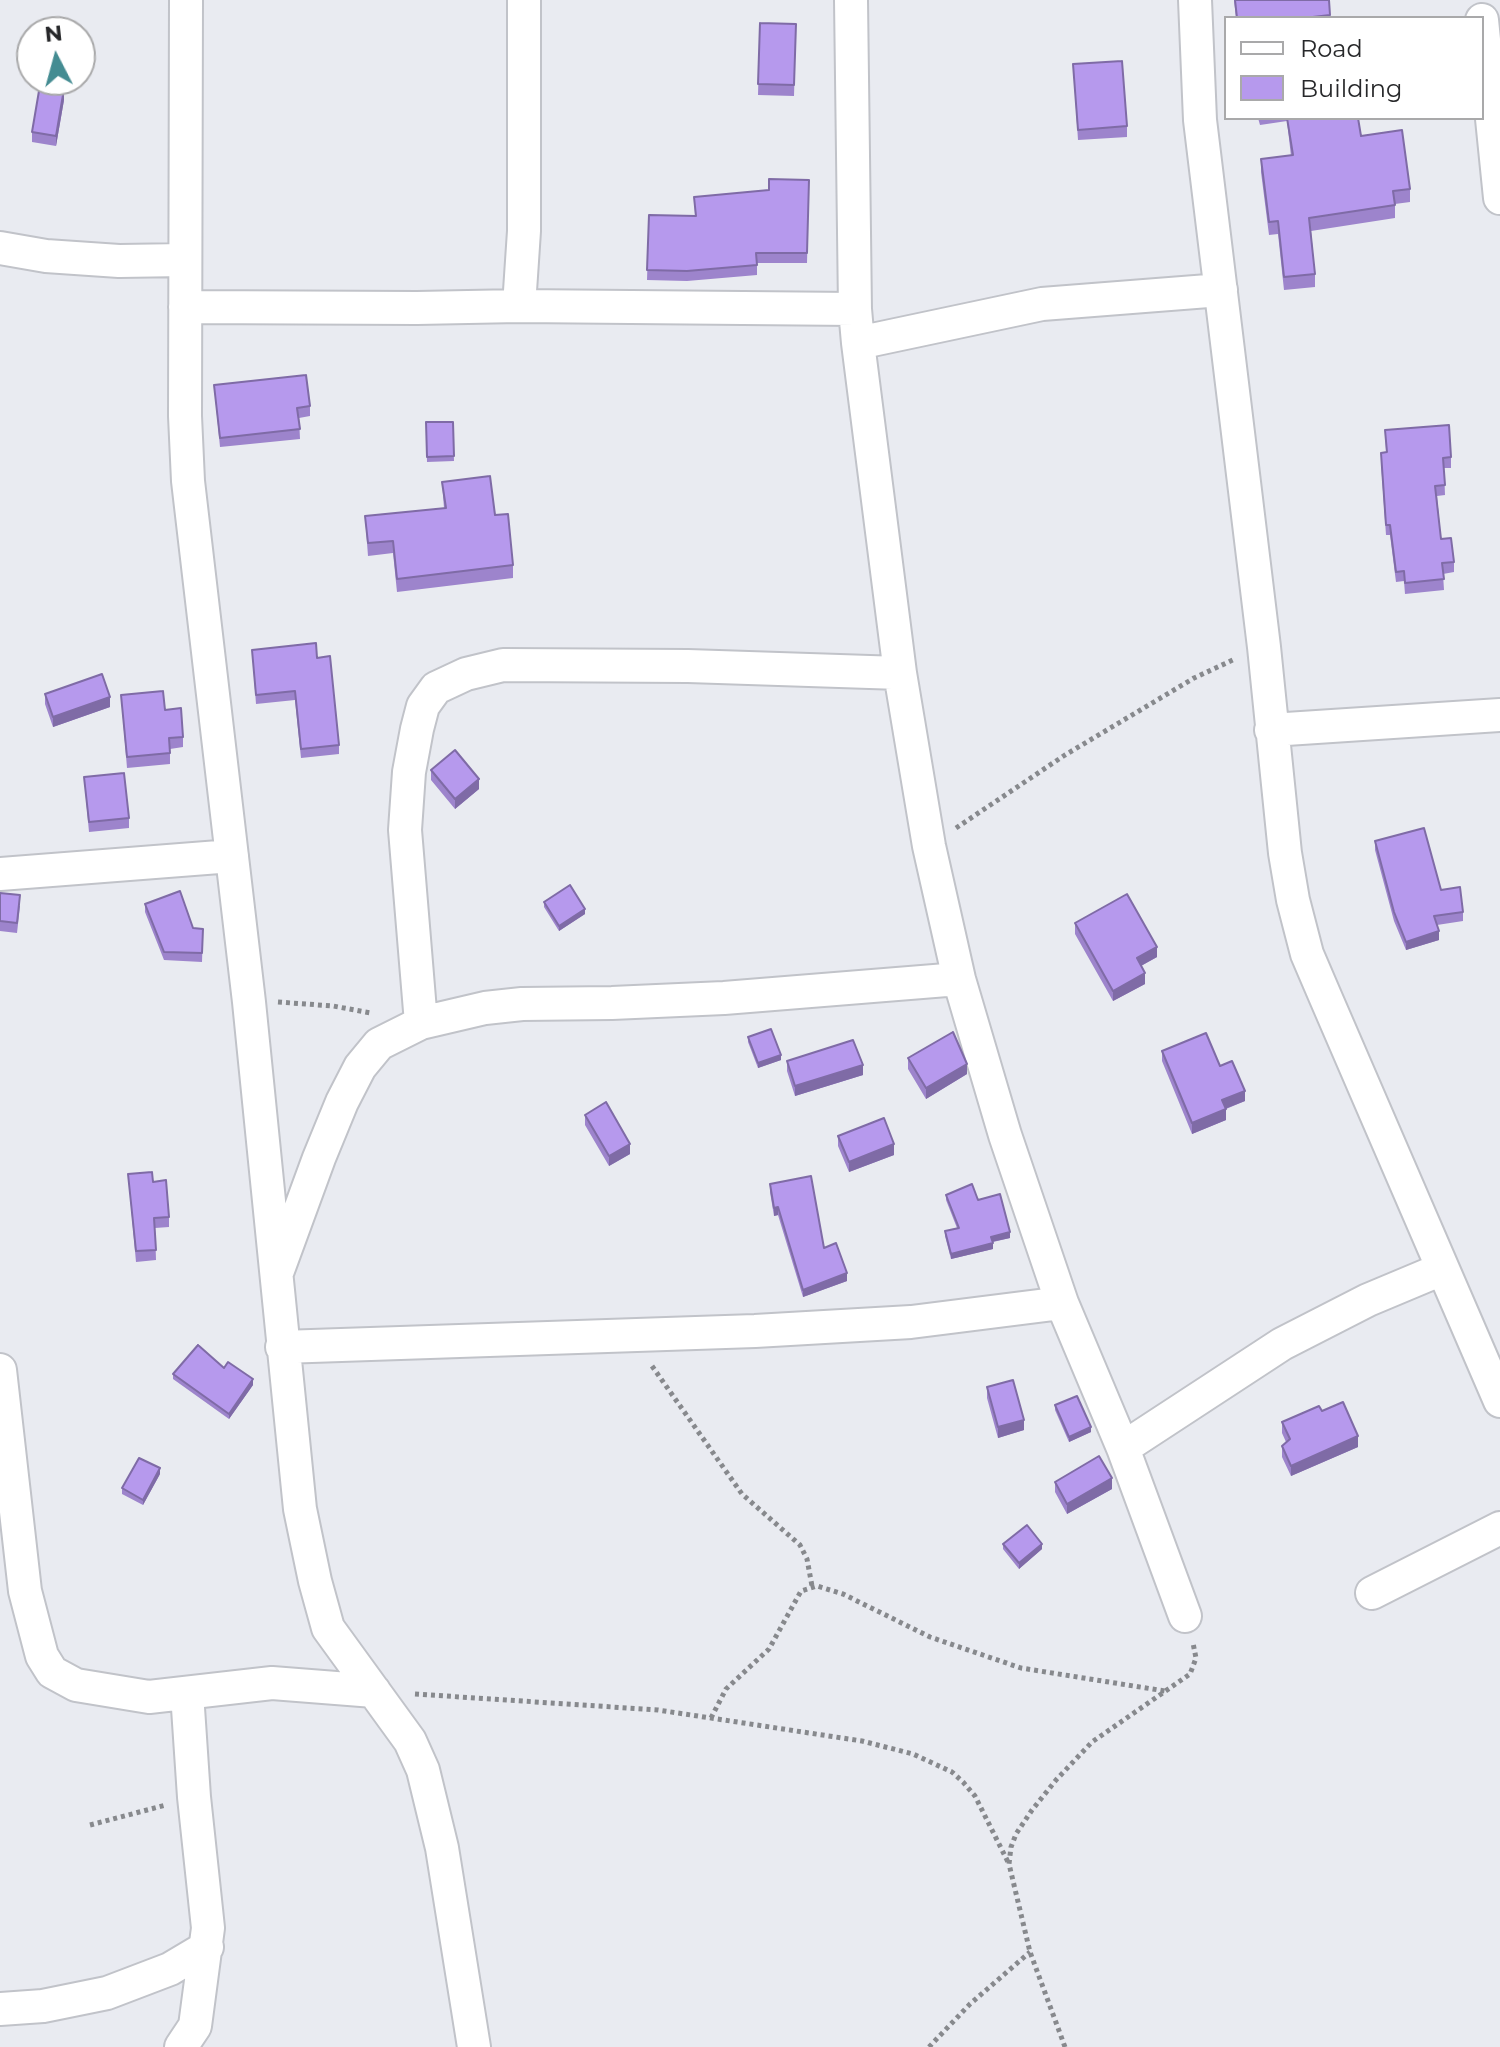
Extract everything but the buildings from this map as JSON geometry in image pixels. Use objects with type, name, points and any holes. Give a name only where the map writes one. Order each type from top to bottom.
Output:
[{"type":"street","points":[[186,0],[188,481],[194,555],[249,1002],[300,1509],[328,1628],[410,1741],[423,1770],[442,1848],[474,2047]]},
{"type":"street","points":[[519,306],[524,231],[524,0]]},
{"type":"street","points":[[851,0],[858,343],[900,673],[929,846],[959,979],[1005,1135],[1062,1303],[1123,1448],[1185,1616]]},
{"type":"street","points":[[1195,0],[1200,120],[1264,647],[1285,853],[1307,954],[1500,1401]]},
{"type":"street","points":[[1484,39],[1500,198]]},
{"type":"street","points":[[0,248],[90,259],[185,260]]},
{"type":"street","points":[[858,343],[1042,304],[1221,290]]},
{"type":"street","points":[[185,307],[855,309]]},
{"type":"street","points":[[421,1023],[405,830],[409,772],[417,729],[423,706],[436,688],[466,674],[503,665],[688,666],[900,673]]},
{"type":"street","points":[[1271,730],[1500,715]]},
{"type":"street","points":[[0,874],[232,856]]},
{"type":"street","points":[[275,1279],[319,1158],[360,1067],[379,1044],[421,1023],[485,1008],[522,1004],[710,998],[959,979]]},
{"type":"street","points":[[1123,1448],[1282,1344],[1368,1300],[1442,1269]]},
{"type":"street","points":[[282,1347],[631,1336],[911,1322],[1062,1303]]},
{"type":"street","points":[[0,1370],[25,1591],[46,1665],[61,1678],[76,1685],[149,1697],[272,1683],[374,1691]]},
{"type":"street","points":[[1372,1593],[1500,1528]]},
{"type":"street","points":[[181,2047],[195,2026],[208,1928],[187,1693]]},
{"type":"street","points":[[0,2009],[43,2006],[107,1993],[170,1969],[207,1947]]},
{"type":"path","points":[[929,846],[1065,755],[1194,678],[1264,647]]},
{"type":"path","points":[[249,1002],[320,1004],[421,1023]]},
{"type":"path","points":[[631,1336],[742,1494],[800,1545],[807,1559],[812,1586]]},
{"type":"path","points":[[711,1718],[726,1689],[769,1649],[801,1591],[812,1586],[824,1586],[930,1637],[1021,1668],[1165,1691]]},
{"type":"path","points":[[1009,1864],[1016,1834],[1056,1780],[1092,1742],[1190,1674],[1195,1663],[1195,1649],[1185,1616]]},
{"type":"path","points":[[374,1691],[658,1710],[862,1741],[913,1754],[942,1766],[975,1796],[1009,1864],[1030,1952],[1065,2047]]},
{"type":"path","points":[[90,1825],[194,1797]]},
{"type":"path","points":[[929,2047],[970,2004],[1030,1952]]}]
